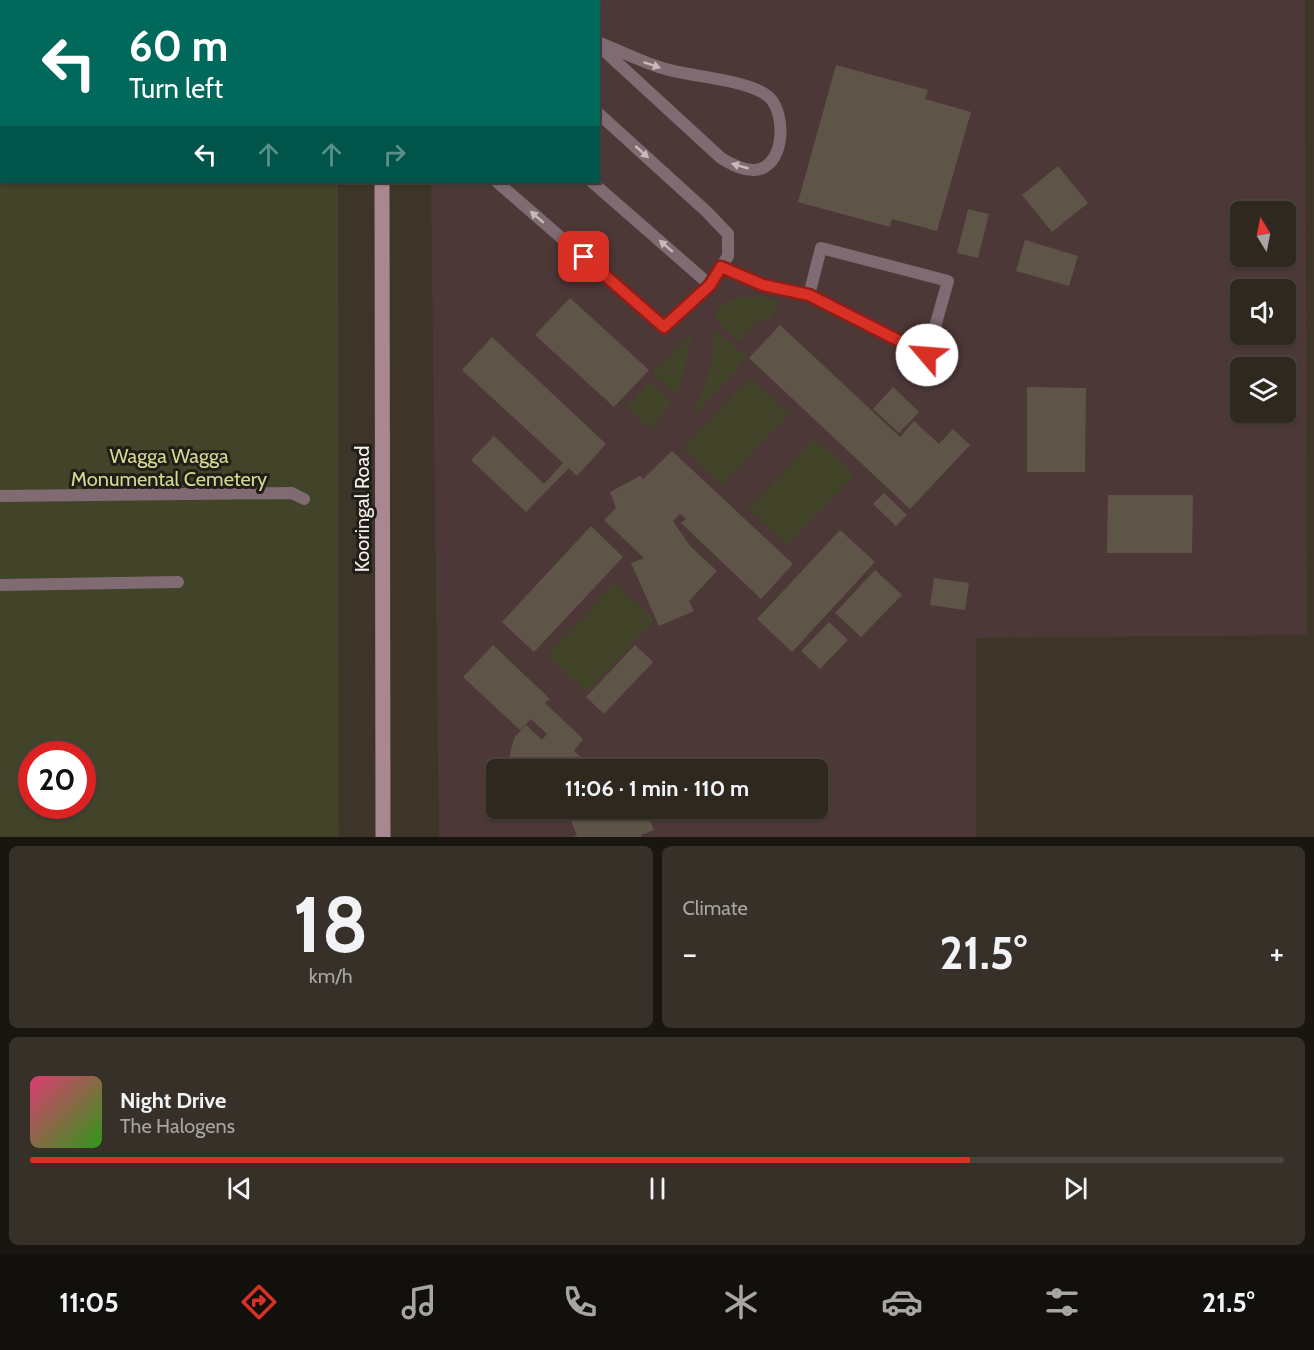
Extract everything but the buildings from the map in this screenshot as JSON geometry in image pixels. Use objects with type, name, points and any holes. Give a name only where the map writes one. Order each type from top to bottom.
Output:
[{"type":"main road","name":"Kooringal Road","points":[[382,183],[383,837]]},
{"type":"lane","points":[[600,44],[664,69],[738,84],[769,97],[776,106],[781,126],[774,157],[759,169],[739,167],[721,158],[600,45]]},
{"type":"lane","points":[[498,183],[664,327],[710,285],[728,256],[728,234],[600,115]]},
{"type":"lane","points":[[593,183],[710,285]]},
{"type":"lane","points":[[721,267],[763,285],[809,295],[927,355],[948,281],[821,248],[809,295]]},
{"type":"lane","points":[[0,496],[292,493],[304,499]]},
{"type":"lane","points":[[0,585],[178,582]]},
{"type":"shaded area","points":[[600,0],[1305,0],[1307,635],[976,638],[976,837],[439,837],[431,183],[600,183]]},
{"type":"green space","name":"Wagga Wagga Monumental Cemetery","points":[[0,183],[338,183],[339,837],[0,837]]},
{"type":"green space","points":[[754,296],[778,300],[774,313],[767,321],[763,317],[739,341],[715,319],[715,311],[733,299]]},
{"type":"green space","points":[[714,329],[747,357],[696,414],[693,412],[708,372]]},
{"type":"green space","points":[[691,333],[688,357],[676,396],[652,373]]},
{"type":"green space","points":[[750,377],[789,414],[722,485],[683,448]]},
{"type":"green space","points":[[649,381],[672,402],[651,430],[626,407]]},
{"type":"green space","points":[[815,438],[854,475],[787,545],[748,509]]},
{"type":"green space","points":[[615,583],[654,620],[586,691],[547,654]]},
{"type":"route","points":[[584,257],[664,327],[710,285],[721,267],[763,285],[809,295],[927,355]]}]
